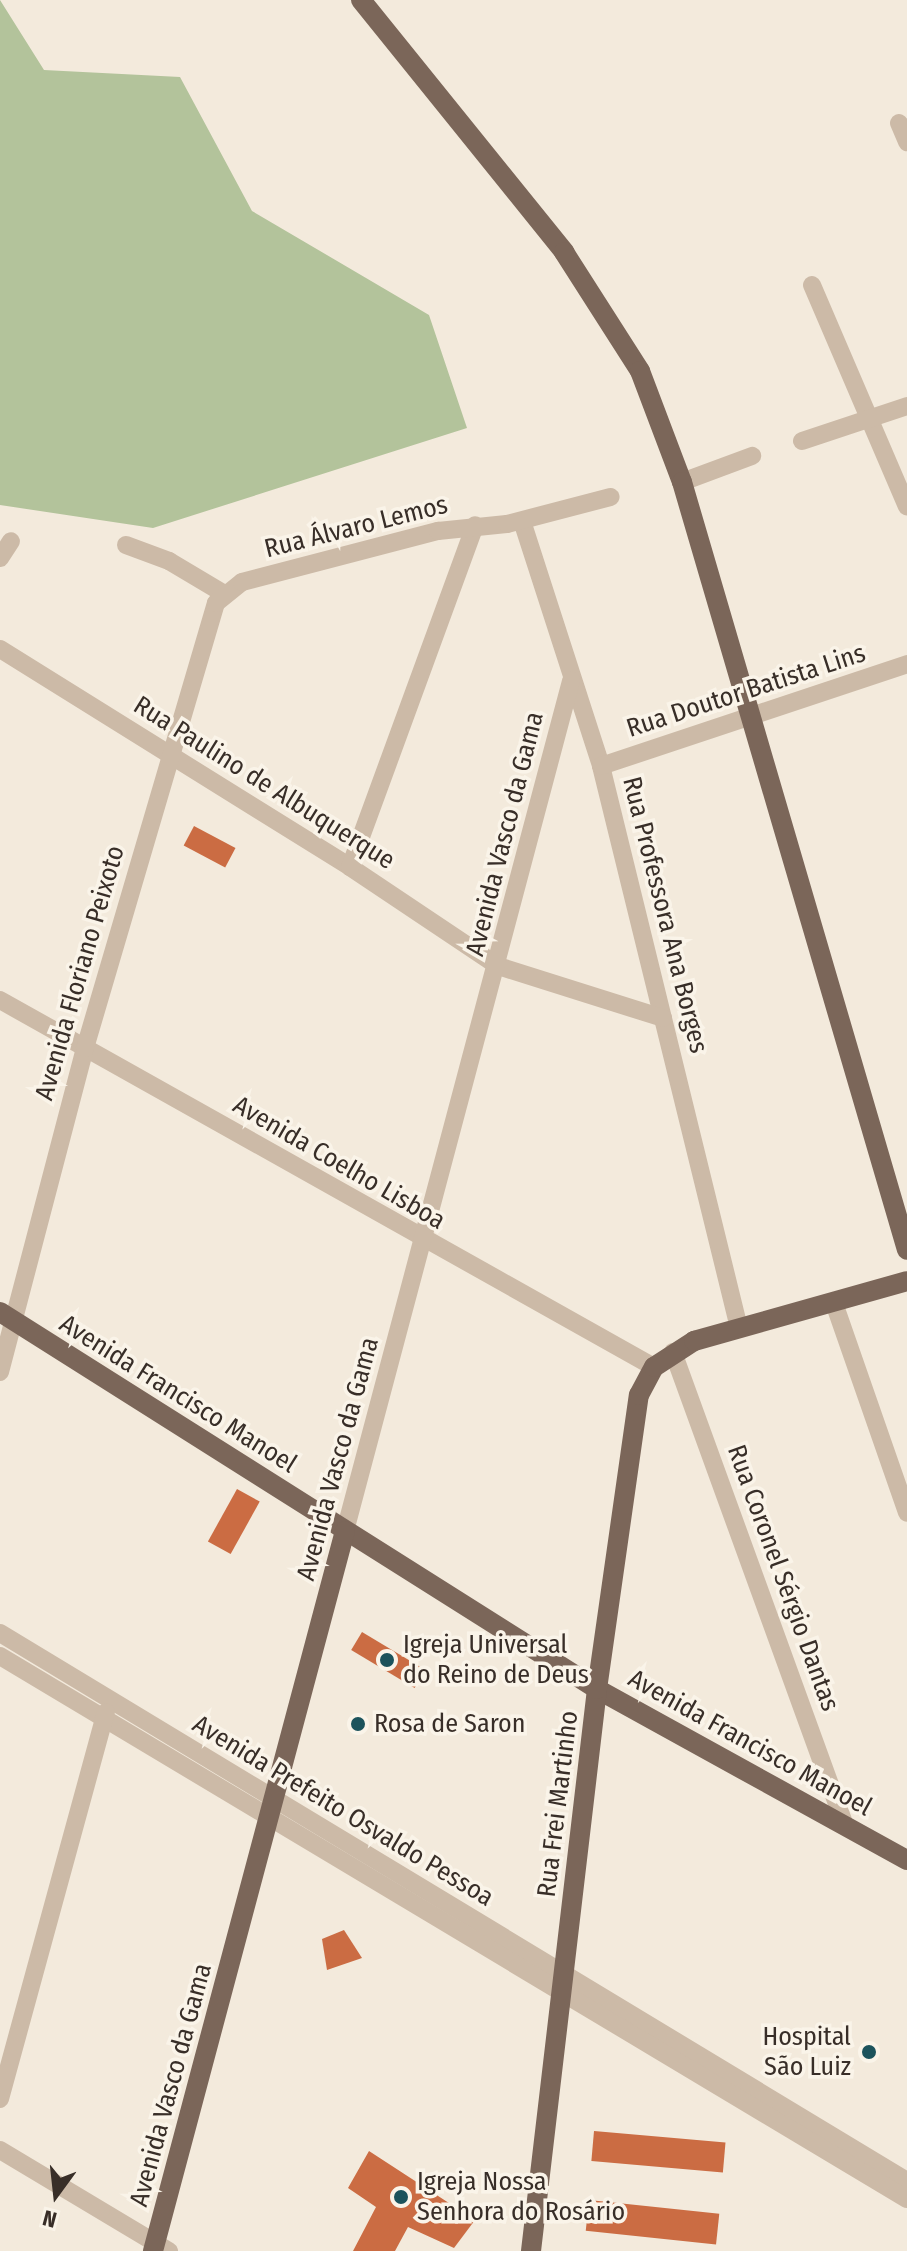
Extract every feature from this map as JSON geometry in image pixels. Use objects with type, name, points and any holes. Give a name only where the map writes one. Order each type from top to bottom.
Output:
[{"type":"main road","points":[[361,0],[564,252],[615,326],[640,371],[682,482],[907,1250]]},
{"type":"main road","points":[[654,1367],[673,1352],[739,1328],[907,1281]]},
{"type":"main road","name":"Avenida Francisco Manoel","points":[[7,1317],[597,1689],[907,1860]]},
{"type":"main road","name":"Rua Frei Martinho","points":[[531,2251],[597,1689],[633,1423],[654,1367]]},
{"type":"main road","name":"Avenida Vasco da Gama","points":[[159,2248],[345,1531]]},
{"type":"street","points":[[899,123],[907,142]]},
{"type":"street","points":[[812,285],[907,507]]},
{"type":"street","points":[[802,441],[907,406]]},
{"type":"street","points":[[682,482],[752,456]]},
{"type":"street","name":"Rua Álvaro Lemos","points":[[223,593],[242,582],[475,525],[522,521],[611,497]]},
{"type":"street","name":"Rua Professora Ana Borges","points":[[522,521],[571,681],[601,766],[739,1328]]},
{"type":"street","points":[[350,867],[475,525]]},
{"type":"street","points":[[0,558],[11,541]]},
{"type":"street","points":[[126,545],[162,557],[223,593]]},
{"type":"street","name":"Avenida Floriano Peixoto","points":[[0,1372],[7,1317],[210,616],[223,593]]},
{"type":"street","name":"Rua Paulino de Albuquerque","points":[[0,649],[350,867],[498,966],[663,1018]]},
{"type":"street","name":"Rua Doutor Batista Lins","points":[[601,766],[907,664]]},
{"type":"street","name":"Avenida Vasco da Gama","points":[[345,1531],[425,1242],[571,681]]},
{"type":"street","name":"Avenida Coelho Lisboa","points":[[0,1000],[425,1242],[654,1367]]},
{"type":"street","points":[[834,1303],[907,1513]]},
{"type":"street","name":"Rua Coronel Sérgio Dantas","points":[[673,1352],[844,1823]]},
{"type":"street","name":"Avenida Prefeito Osvaldo Pessoa","points":[[0,1633],[107,1711]]},
{"type":"street","name":"Avenida Prefeito Osvaldo Pessoa","points":[[0,1656],[107,1711],[907,2181]]},
{"type":"street","points":[[0,2099],[107,1711]]},
{"type":"street","name":"Avenida Prefeito Osvaldo Pessoa","points":[[563,1981],[907,2199]]},
{"type":"street","points":[[0,2150],[159,2248]]},
{"type":"green space","points":[[0,0],[44,70],[180,77],[252,211],[429,315],[467,428],[153,528],[0,505]]},
{"type":"building","points":[[194,826],[235,848],[225,867],[184,845]]},
{"type":"building","points":[[237,1489],[260,1502],[231,1554],[208,1541]]},
{"type":"building","name":"Igreja Universal do Reino de Deus","points":[[362,1632],[425,1670],[415,1688],[351,1650]]},
{"type":"building","points":[[344,1930],[362,1958],[327,1970],[322,1939]]},
{"type":"building","points":[[594,2131],[725,2143],[723,2172],[591,2161]]},
{"type":"building","name":"Igreja Nossa Senhora do Rosário","points":[[369,2151],[475,2220],[454,2248],[408,2227],[395,2251],[353,2251],[376,2207],[348,2188]]},
{"type":"building","points":[[589,2200],[719,2214],[716,2245],[586,2231]]},
{"type":"place","name":"Igreja Universal do Reino de Deus","points":[[387,1660]]},
{"type":"place","name":"Rosa de Saron","points":[[358,1724]]},
{"type":"place","name":"Hospital São Luiz","points":[[869,2052]]},
{"type":"place","name":"Igreja Nossa Senhora do Rosário","points":[[401,2197]]}]
